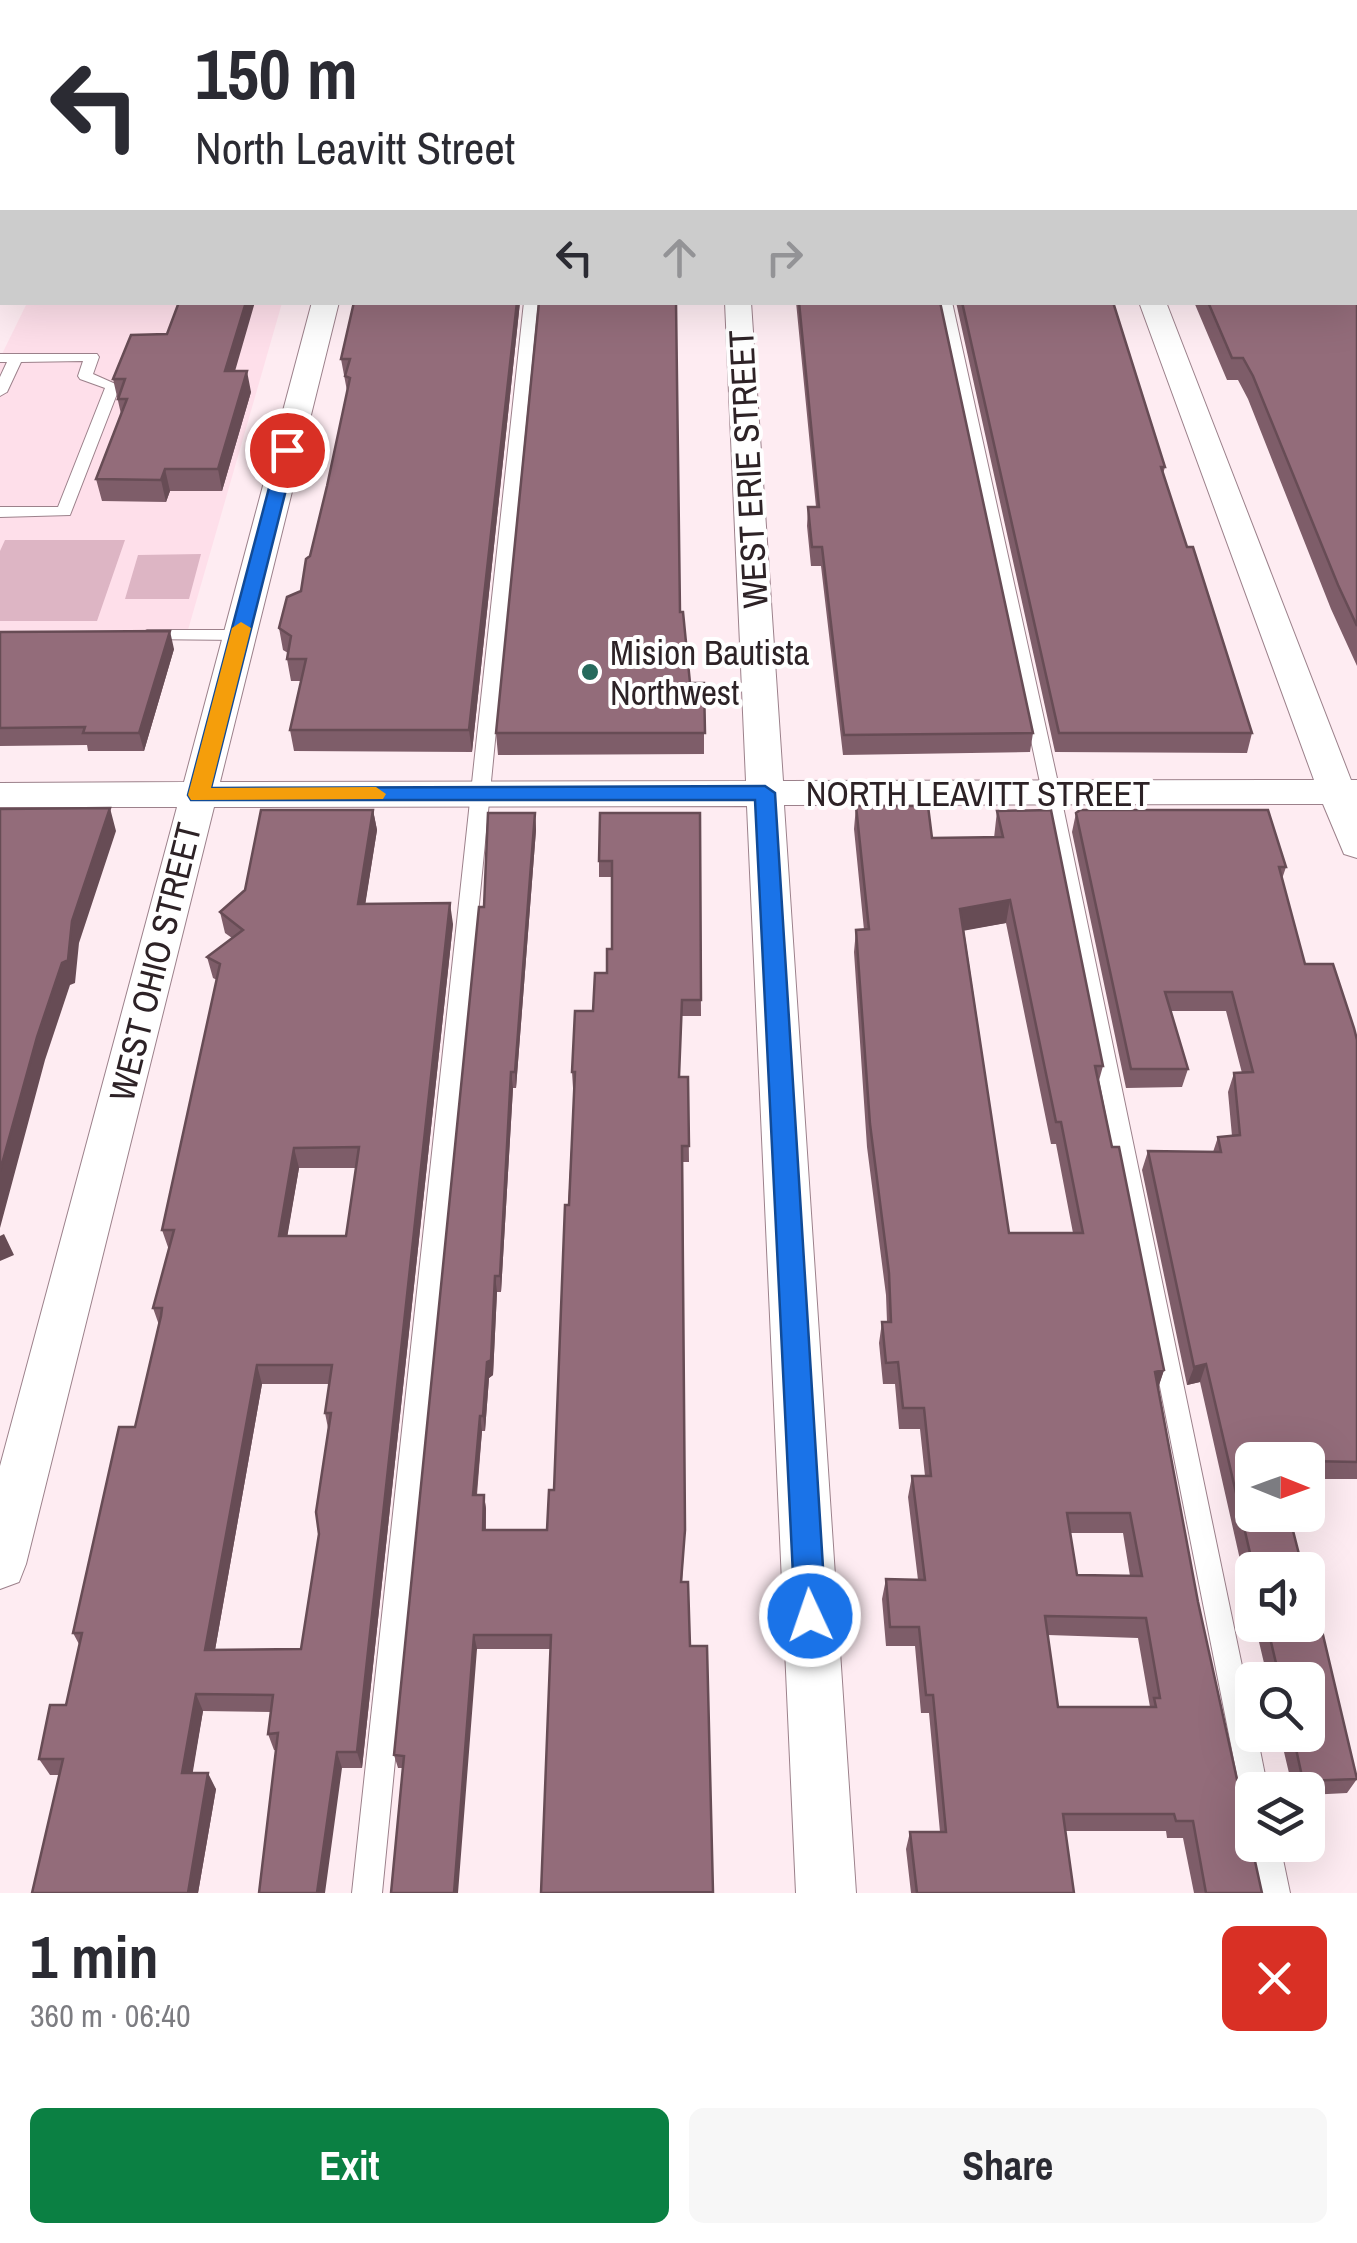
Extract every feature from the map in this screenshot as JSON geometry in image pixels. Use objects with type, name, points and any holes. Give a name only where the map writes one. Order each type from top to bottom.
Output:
[{"type":"street","name":"WEST OHIO STREET","points":[[0,1564],[325,305]]},
{"type":"street","name":"WEST ERIE STREET","points":[[738,305],[826,1893]]},
{"type":"street","points":[[1153,305],[1347,792],[1357,845]]},
{"type":"street","name":"NORTH LEAVITT STREET","points":[[0,795],[1347,792]]},
{"type":"lane","points":[[368,1893],[531,305]]},
{"type":"lane","points":[[946,305],[1051,792],[1250,1772]]},
{"type":"lane","points":[[0,392],[8,358],[92,358],[85,376],[113,386],[64,512],[0,512]]},
{"type":"lane","points":[[134,636],[240,635]]},
{"type":"lane","points":[[1269,1862],[1275,1893]]},
{"type":"shaded area","points":[[26,305],[281,305],[188,630],[0,631],[0,358]]},
{"type":"shaded area","points":[[5,540],[125,540],[97,621],[0,621],[0,551]]},
{"type":"shaded area","points":[[201,554],[189,599],[125,599],[138,555]]},
{"type":"building","points":[[178,305],[245,305],[225,371],[247,371],[218,469],[165,469],[161,480],[96,479],[127,399],[118,399],[125,379],[113,379],[131,335],[167,334]]},
{"type":"building","points":[[353,305],[517,305],[469,730],[290,730],[306,659],[287,659],[291,636],[279,628],[287,597],[301,591],[327,486],[350,378],[345,376],[350,359],[341,359]]},
{"type":"building","points":[[539,305],[676,305],[680,612],[690,683],[704,683],[705,733],[496,733]]},
{"type":"building","points":[[799,305],[941,305],[1033,733],[844,735],[822,547],[812,547],[808,507],[819,507]]},
{"type":"building","points":[[963,305],[1114,305],[1165,467],[1161,467],[1187,547],[1193,547],[1252,733],[1059,733]]},
{"type":"building","points":[[1209,305],[1357,305],[1357,626],[1253,376],[1243,358],[1232,358]]},
{"type":"building","points":[[170,631],[139,733],[83,733],[85,727],[0,728],[0,632]]},
{"type":"building","points":[[856,806],[928,806],[932,838],[1003,837],[997,811],[1051,810],[1103,1066],[1095,1066],[1112,1147],[1119,1147],[1164,1370],[1155,1372],[1198,1602],[1235,1772],[1235,1862],[1255,1862],[1262,1893],[1206,1893],[1193,1821],[1176,1821],[1174,1814],[1063,1814],[1074,1893],[917,1893],[910,1832],[946,1832],[933,1695],[926,1695],[919,1627],[890,1627],[886,1579],[925,1580],[912,1476],[931,1476],[924,1408],[903,1408],[898,1362],[886,1363],[882,1322],[891,1322],[889,1273],[870,1124],[856,930],[869,929]],"holes":[[[1010,900],[1056,1122],[1061,1122],[1083,1233],[1009,1233],[960,909]],[[1067,1513],[1130,1513],[1142,1576],[1077,1575]],[[1045,1616],[1146,1618],[1160,1698],[1154,1698],[1156,1707],[1058,1707]]]},
{"type":"building","points":[[110,808],[72,921],[68,960],[62,963],[37,1037],[0,1171],[0,809]]},
{"type":"building","points":[[261,810],[373,810],[358,904],[450,903],[357,1752],[337,1752],[317,1893],[259,1893],[278,1733],[268,1734],[273,1695],[196,1694],[182,1773],[208,1773],[188,1893],[32,1893],[63,1759],[39,1759],[50,1705],[66,1705],[82,1633],[73,1633],[119,1427],[135,1427],[161,1316],[162,1308],[153,1308],[174,1230],[162,1230],[220,964],[207,957],[243,930],[220,912],[245,890]],"holes":[[[359,1147],[346,1236],[279,1236],[294,1148]],[[257,1365],[332,1365],[325,1413],[331,1413],[316,1512],[319,1534],[301,1649],[205,1650]]]},
{"type":"building","points":[[1268,810],[1286,867],[1279,867],[1305,964],[1333,964],[1357,1040],[1357,1462],[1325,1461],[1325,1442],[1235,1442],[1235,1488],[1206,1364],[1194,1367],[1148,1151],[1221,1152],[1218,1137],[1240,1135],[1234,1073],[1253,1072],[1232,992],[1165,992],[1188,1069],[1131,1069],[1076,813]]},
{"type":"building","points":[[488,813],[535,813],[515,1072],[511,1072],[500,1276],[495,1276],[491,1360],[487,1362],[473,1495],[484,1495],[483,1530],[547,1530],[549,1490],[554,1490],[575,1011],[593,1011],[595,973],[607,973],[607,949],[612,949],[612,861],[599,861],[600,813],[700,813],[701,1000],[682,1000],[679,1077],[688,1077],[689,1146],[682,1146],[685,1530],[681,1582],[688,1582],[690,1646],[707,1646],[713,1892],[541,1893],[551,1635],[474,1635],[454,1893],[391,1893],[404,1756],[394,1755],[479,907],[484,907]]},
{"type":"building","points":[[1245,1532],[1293,1532],[1298,1552],[1250,1552]]},
{"type":"building","points":[[1271,1642],[1325,1642],[1357,1779],[1325,1780],[1325,1772],[1301,1772],[1297,1752],[1325,1752],[1325,1662],[1276,1662]]},
{"type":"slow traffic","points":[[241,628],[198,795],[376,794]]},
{"type":"place","name":"Mision Bautista Northwest","points":[[590,672]]},
{"type":"route","points":[[287,450],[198,795],[765,793],[810,1616]]}]
